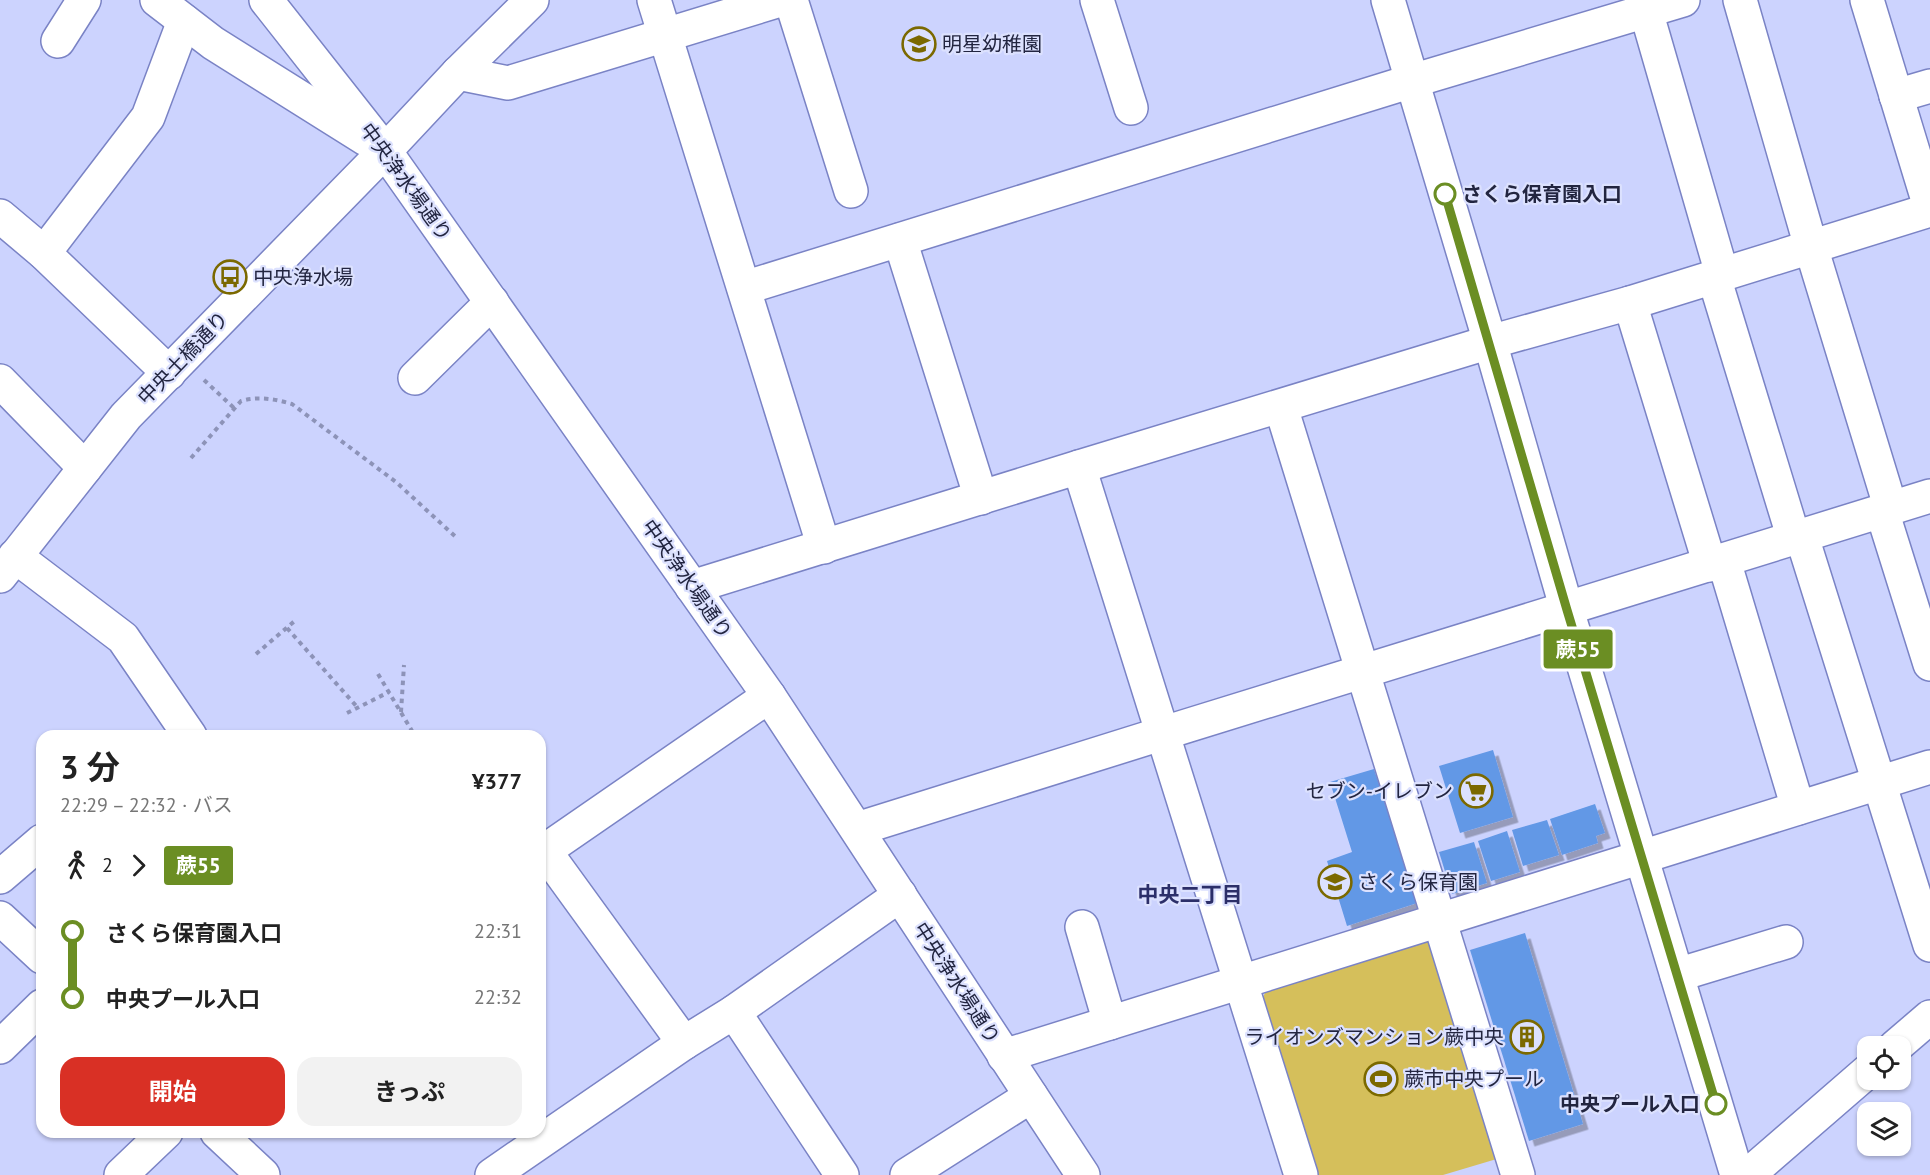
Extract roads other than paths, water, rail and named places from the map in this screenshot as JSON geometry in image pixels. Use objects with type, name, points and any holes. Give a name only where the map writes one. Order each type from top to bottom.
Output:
[{"type":"street","points":[[58,41],[84,0]]},
{"type":"street","points":[[157,0],[213,43],[385,151]]},
{"type":"street","name":"中央浄水場通り","points":[[266,0],[385,151],[769,696],[1083,1175]]},
{"type":"street","name":"中央土橋通り","points":[[7,566],[126,416],[458,73],[532,0]]},
{"type":"street","points":[[654,0],[824,546]]},
{"type":"street","points":[[458,73],[508,83],[780,0]]},
{"type":"street","points":[[791,0],[851,191]]},
{"type":"street","points":[[1097,0],[1131,108]]},
{"type":"street","points":[[1388,0],[1567,610],[1737,1175]]},
{"type":"street","points":[[744,288],[1412,81],[1683,0]]},
{"type":"street","points":[[1740,0],[1930,664]]},
{"type":"street","points":[[692,587],[1490,342],[1630,303],[1930,209],[1869,1]]},
{"type":"street","points":[[1646,11],[1718,276],[1798,538],[1930,945]]},
{"type":"street","points":[[44,253],[148,117],[184,21]]},
{"type":"street","points":[[1896,96],[1930,86]]},
{"type":"street","points":[[0,216],[176,366]]},
{"type":"street","points":[[900,240],[981,498]]},
{"type":"street","points":[[415,378],[492,302]]},
{"type":"street","points":[[1630,303],[1798,808]]},
{"type":"street","points":[[0,381],[85,468]]},
{"type":"street","points":[[1281,407],[1518,1175]]},
{"type":"street","points":[[1080,467],[1301,1175]]},
{"type":"street","points":[[857,830],[1162,733],[1567,610],[1930,496]]},
{"type":"street","points":[[7,566],[123,638],[177,730]]},
{"type":"street","points":[[546,849],[769,696]]},
{"type":"street","points":[[1004,1056],[1930,767]]},
{"type":"street","points":[[0,877],[36,846]]},
{"type":"street","points":[[546,857],[684,1043]]},
{"type":"street","points":[[505,1171],[684,1043],[734,1012],[900,895]]},
{"type":"street","points":[[0,918],[36,951]]},
{"type":"street","points":[[1082,927],[1110,1023]]},
{"type":"street","points":[[1677,975],[1786,942]]},
{"type":"street","points":[[0,1047],[36,1012]]},
{"type":"street","points":[[734,1012],[830,1170]]},
{"type":"street","points":[[1908,1036],[1930,1017]]},
{"type":"street","points":[[1748,1175],[1857,1081]]},
{"type":"street","points":[[907,1175],[1031,1096]]},
{"type":"street","points":[[121,1175],[160,1138]]},
{"type":"street","points":[[223,1138],[263,1175]]},
{"type":"place","name":"明星幼稚園","points":[[919,44]]},
{"type":"place","name":"さくら保育園入口","points":[[1445,194]]},
{"type":"place","name":"中央浄水場","points":[[230,277]]},
{"type":"place","name":"セブン-イレブン","points":[[1476,791]]},
{"type":"place","name":"さくら保育園","points":[[1335,882]]},
{"type":"place","name":"ライオンズマンション蕨中央","points":[[1527,1037]]},
{"type":"place","name":"蕨市中央プール","points":[[1381,1079]]},
{"type":"place","name":"中央プール入口","points":[[1716,1104]]},
{"type":"district","name":"中央二丁目","points":[[1190,894]]}]
